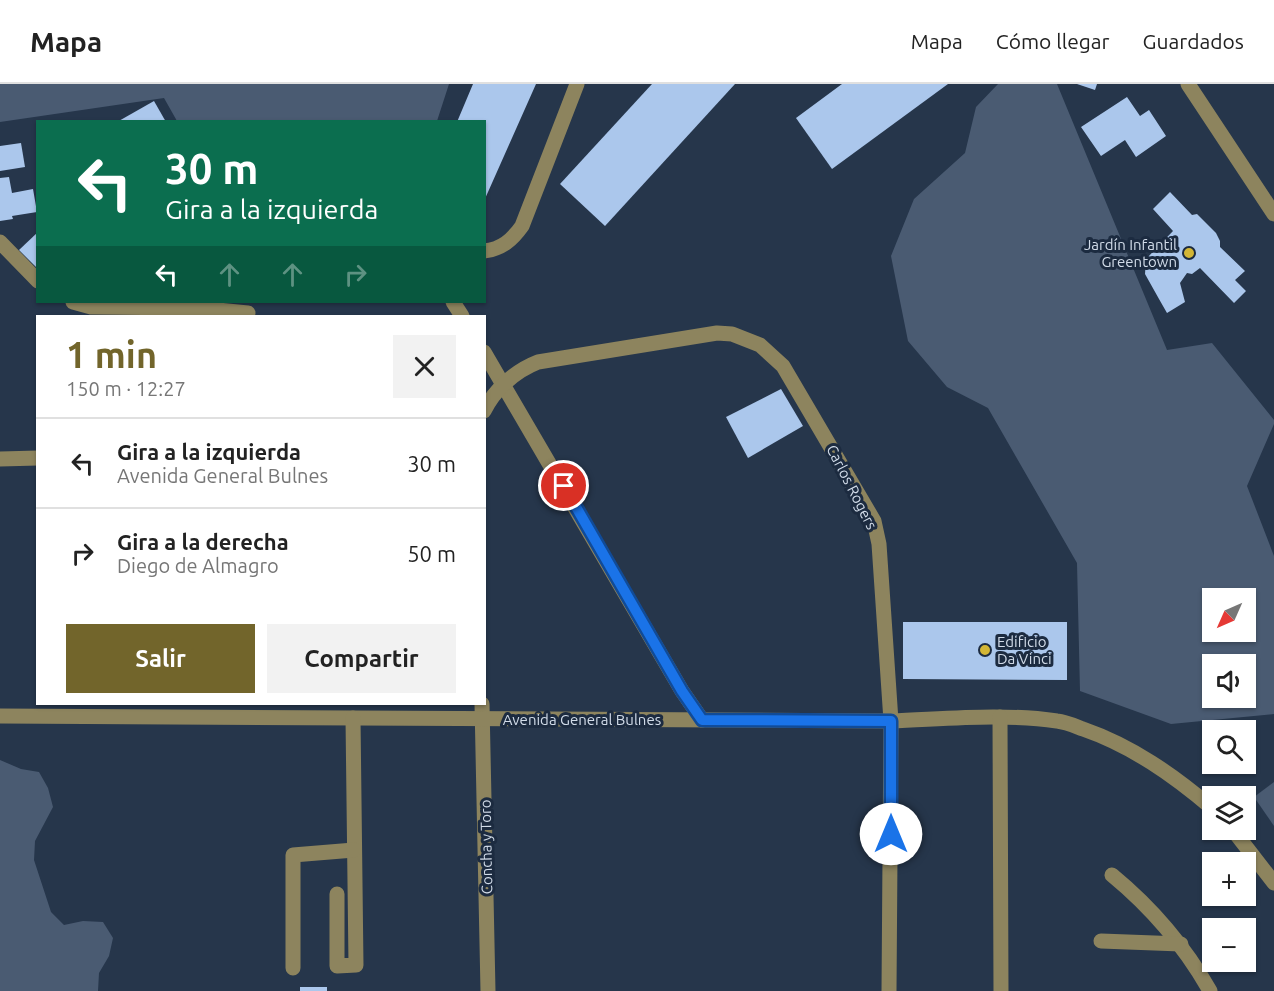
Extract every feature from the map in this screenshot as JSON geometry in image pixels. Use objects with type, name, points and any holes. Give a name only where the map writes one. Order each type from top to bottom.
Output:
[{"type":"street","points":[[486,251],[506,244],[522,226],[577,84]]},
{"type":"street","points":[[1188,84],[1274,214]]},
{"type":"street","points":[[0,242],[36,279]]},
{"type":"street","points":[[75,303],[91,312],[195,305],[248,313]]},
{"type":"street","name":"Carlos Rogers","points":[[505,384],[527,366],[550,359],[717,333],[747,339],[772,355],[792,378],[873,521],[879,544],[891,721],[889,991]]},
{"type":"street","points":[[486,355],[505,384],[682,691],[702,720]]},
{"type":"street","points":[[486,408],[495,393],[505,384]]},
{"type":"street","points":[[0,459],[36,458]]},
{"type":"street","name":"Avenida General Bulnes","points":[[0,717],[83,710],[308,711],[353,718],[483,711],[702,720],[891,721],[1000,717],[1059,721],[1126,748],[1158,766],[1202,800]]},
{"type":"street","name":"Concha y Toro","points":[[483,711],[489,991]]},
{"type":"street","points":[[1000,717],[1001,991]]},
{"type":"street","points":[[337,894],[337,966],[356,965],[353,718]]},
{"type":"street","points":[[1241,840],[1274,883]]},
{"type":"street","points":[[293,968],[293,855],[354,850]]},
{"type":"street","points":[[1112,875],[1137,896],[1181,944],[1210,991]]},
{"type":"street","points":[[1101,941],[1181,944]]},
{"type":"shaded area","points":[[0,84],[449,84],[437,120],[176,120],[164,98],[0,122]]},
{"type":"shaded area","points":[[998,84],[1057,84],[1167,350],[1212,343],[1274,420],[1247,486],[1274,556],[1274,714],[1171,724],[1080,691],[1077,563],[988,408],[947,387],[908,341],[891,256],[914,199],[965,153],[976,107]]},
{"type":"shaded area","points":[[0,760],[21,769],[39,772],[48,788],[53,807],[35,841],[34,860],[51,912],[64,925],[83,921],[103,922],[113,938],[109,956],[99,973],[98,991],[0,991]]},
{"type":"shaded area","points":[[1274,782],[1274,826],[1256,800],[1256,796]]},
{"type":"building","points":[[473,84],[536,84],[486,196],[486,120],[458,120]]},
{"type":"building","points":[[652,84],[735,84],[605,226],[560,184]]},
{"type":"building","points":[[842,84],[948,84],[832,169],[796,118]]},
{"type":"building","points":[[1077,84],[1097,84],[1095,90]]},
{"type":"building","points":[[1127,97],[1140,116],[1149,110],[1166,136],[1136,157],[1125,140],[1101,156],[1081,127]]},
{"type":"building","points":[[154,101],[165,120],[121,120]]},
{"type":"building","points":[[21,143],[25,167],[0,171],[0,146]]},
{"type":"building","points":[[9,177],[12,193],[33,189],[36,212],[12,216],[13,219],[0,221],[0,178]]},
{"type":"building","name":"Jardín Infantil Greentown","points":[[1170,192],[1192,215],[1197,214],[1216,233],[1220,247],[1245,271],[1235,280],[1246,291],[1234,303],[1200,268],[1192,274],[1187,273],[1180,283],[1185,302],[1167,313],[1145,274],[1146,259],[1173,231],[1153,209]]},
{"type":"building","points":[[36,234],[36,267],[19,250]]},
{"type":"building","points":[[781,389],[803,426],[748,458],[726,417]]},
{"type":"building","name":"Edificio Da Vinci","points":[[903,622],[1067,622],[1067,680],[903,679]]},
{"type":"building","points":[[300,987],[327,987],[327,991],[300,991]]},
{"type":"place","name":"Jardín Infantil Greentown","points":[[1189,253]]},
{"type":"place","name":"Edificio Da Vinci","points":[[985,650]]},
{"type":"route","points":[[564,486],[682,691],[702,720],[891,721],[891,834]]}]
